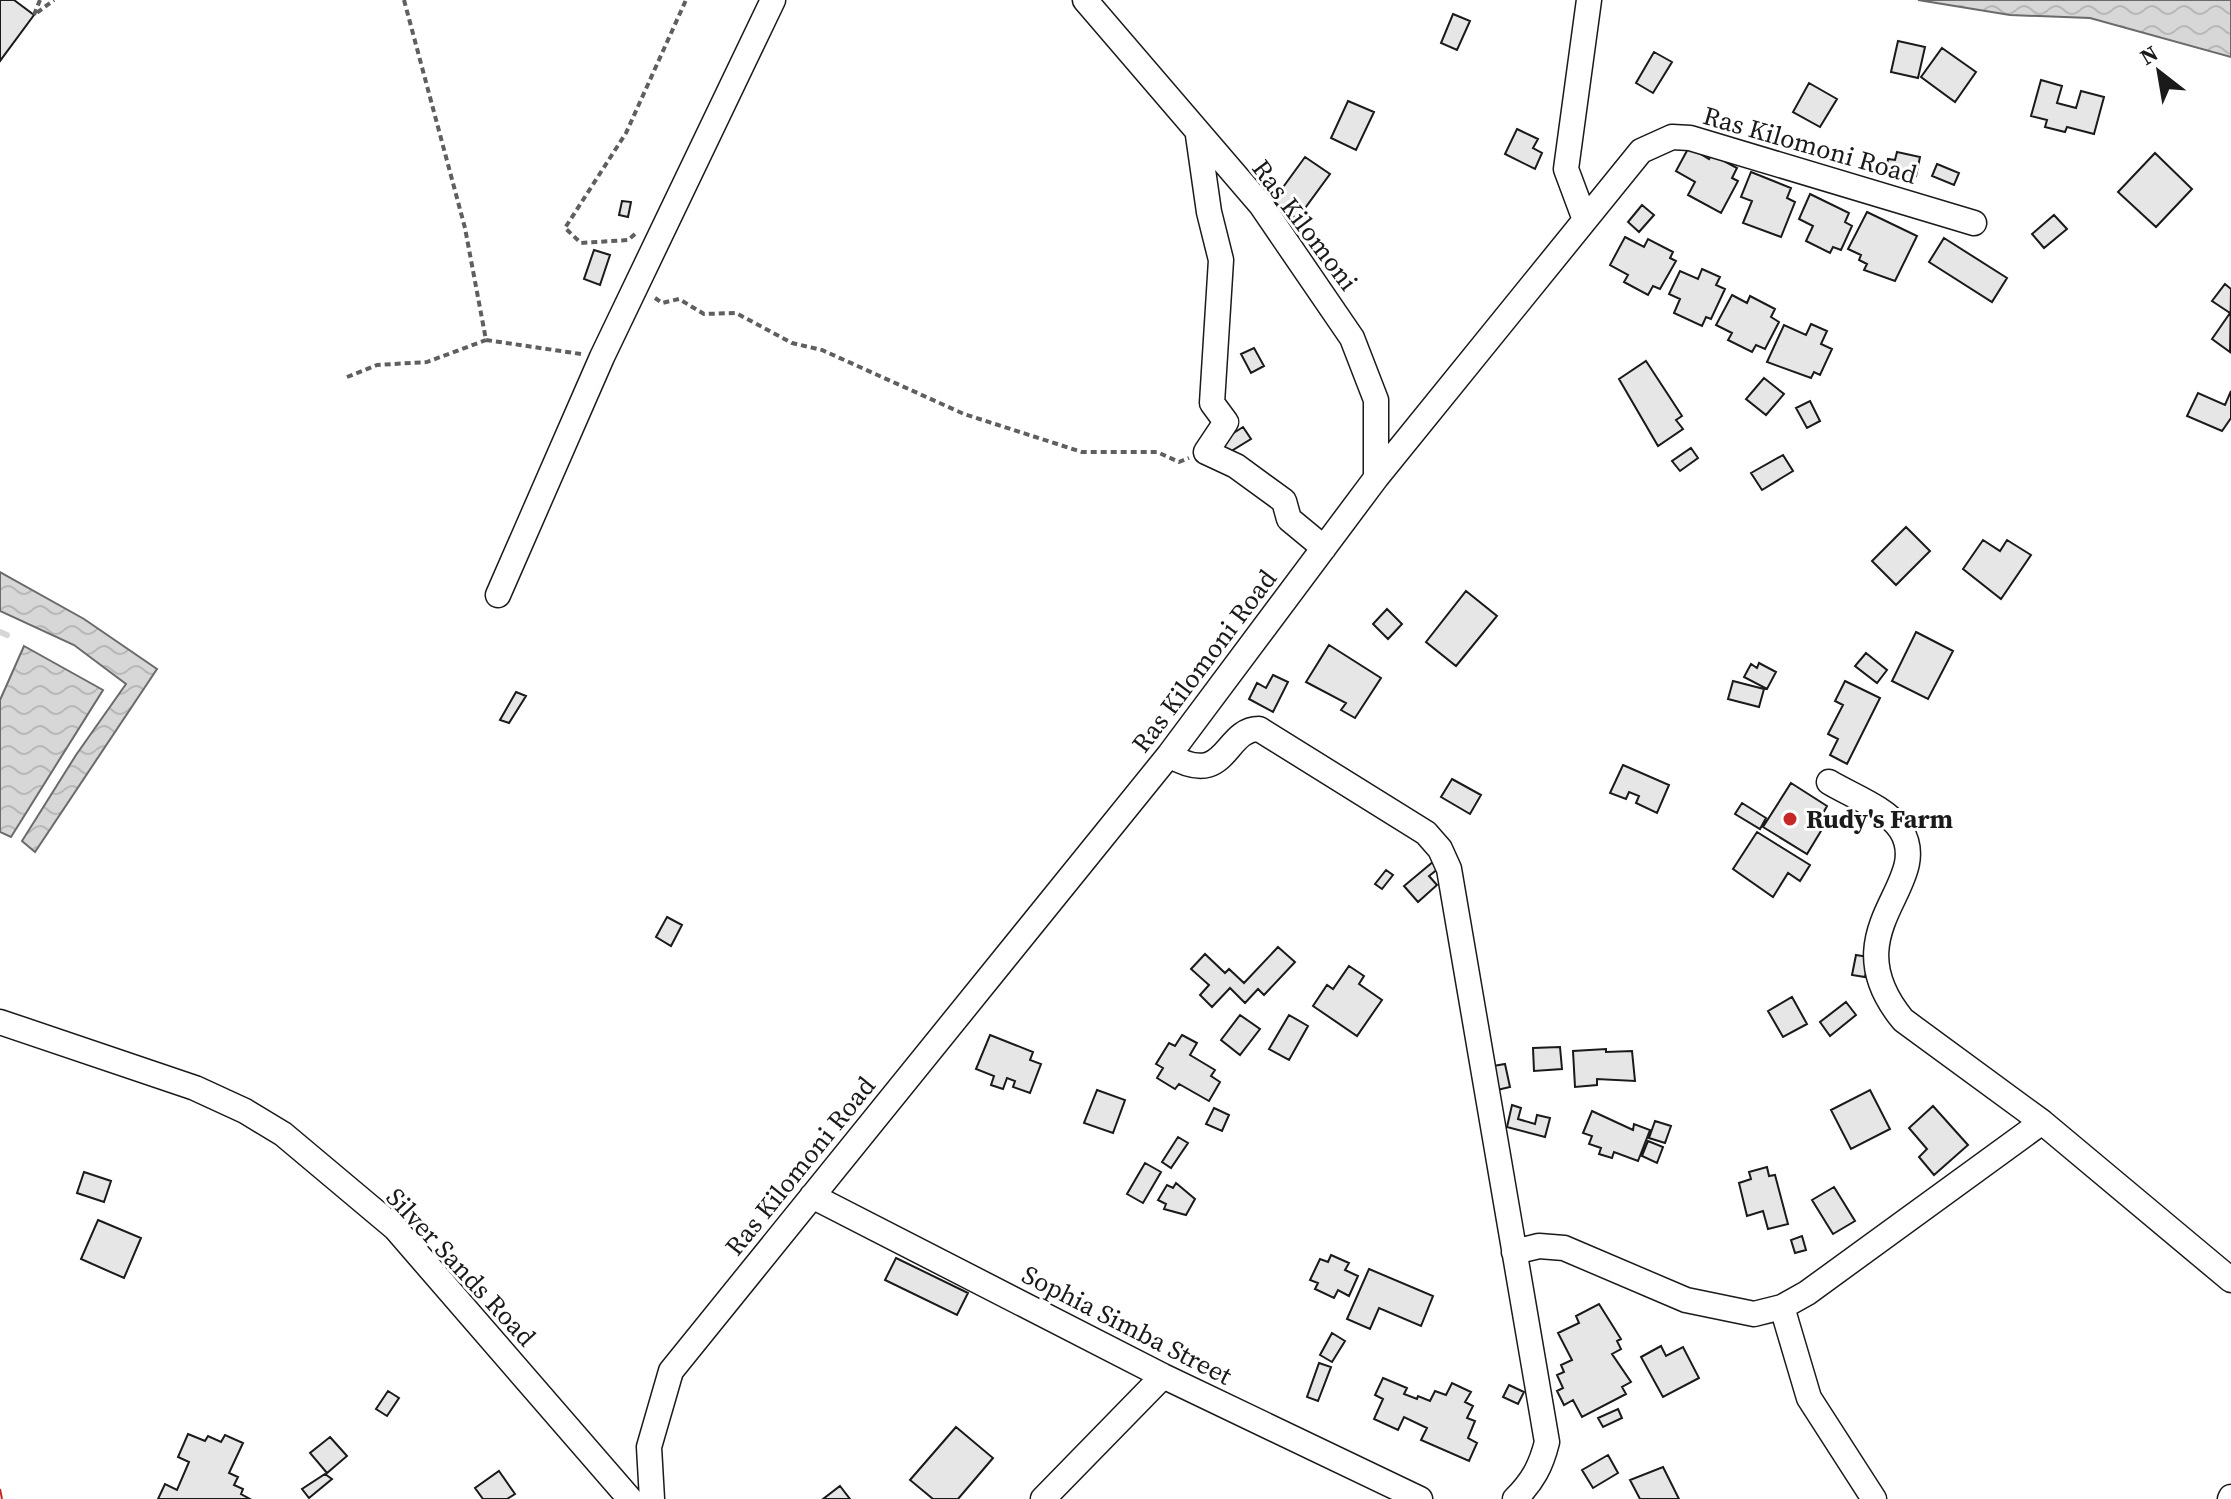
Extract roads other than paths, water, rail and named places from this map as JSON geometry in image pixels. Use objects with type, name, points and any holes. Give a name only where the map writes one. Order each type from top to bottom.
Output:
[{"type":"street","points":[[498,595],[602,357],[773,0]]},
{"type":"street","name":"Ras Kilomoni","points":[[1085,0],[1261,205],[1352,338],[1376,400],[1376,478]]},
{"type":"street","points":[[1585,220],[1566,169],[1589,0]]},
{"type":"street","points":[[1198,135],[1209,212],[1221,260],[1212,403],[1226,422],[1206,452],[1236,466],[1284,501],[1289,519],[1324,548]]},
{"type":"street","name":"Ras Kilomoni Road","points":[[652,1499],[649,1447],[671,1371],[1169,755],[1376,478],[1641,151],[1672,137],[1690,138],[1974,223]]},
{"type":"street","points":[[1169,755],[1182,763],[1204,766],[1223,755],[1248,730],[1259,729],[1426,833],[1440,849],[1449,869],[1547,1442],[1536,1474],[1515,1499]]},
{"type":"street","points":[[1829,782],[1891,819],[1907,844],[1903,874],[1873,950],[1876,976],[1886,1000],[1903,1020],[2042,1122],[2231,1280]]},
{"type":"street","name":"Silver Sands Road","points":[[0,1022],[129,1064],[245,1111],[283,1134],[395,1228],[630,1499]]},
{"type":"street","points":[[1514,1252],[1539,1246],[1564,1248],[1686,1300],[1754,1314],[1782,1307],[1820,1284],[2042,1122]]},
{"type":"street","name":"Sophia Simba Street","points":[[812,1196],[1163,1376],[1420,1499]]},
{"type":"street","points":[[1782,1307],[1809,1398],[1874,1499]]},
{"type":"street","points":[[1043,1499],[1163,1376]]},
{"type":"water","points":[[1918,0],[2231,0],[2231,57],[2090,18],[2010,15]]},
{"type":"water","points":[[0,572],[84,619],[157,669],[35,852],[22,841],[76,755],[126,684],[74,645],[0,611]]},
{"type":"water","points":[[24,646],[103,690],[11,837],[0,832],[0,700]]},
{"type":"waterway","points":[[0,632],[7,635]]},
{"type":"place","name":"Rudy's Farm","points":[[1790,819]]}]
